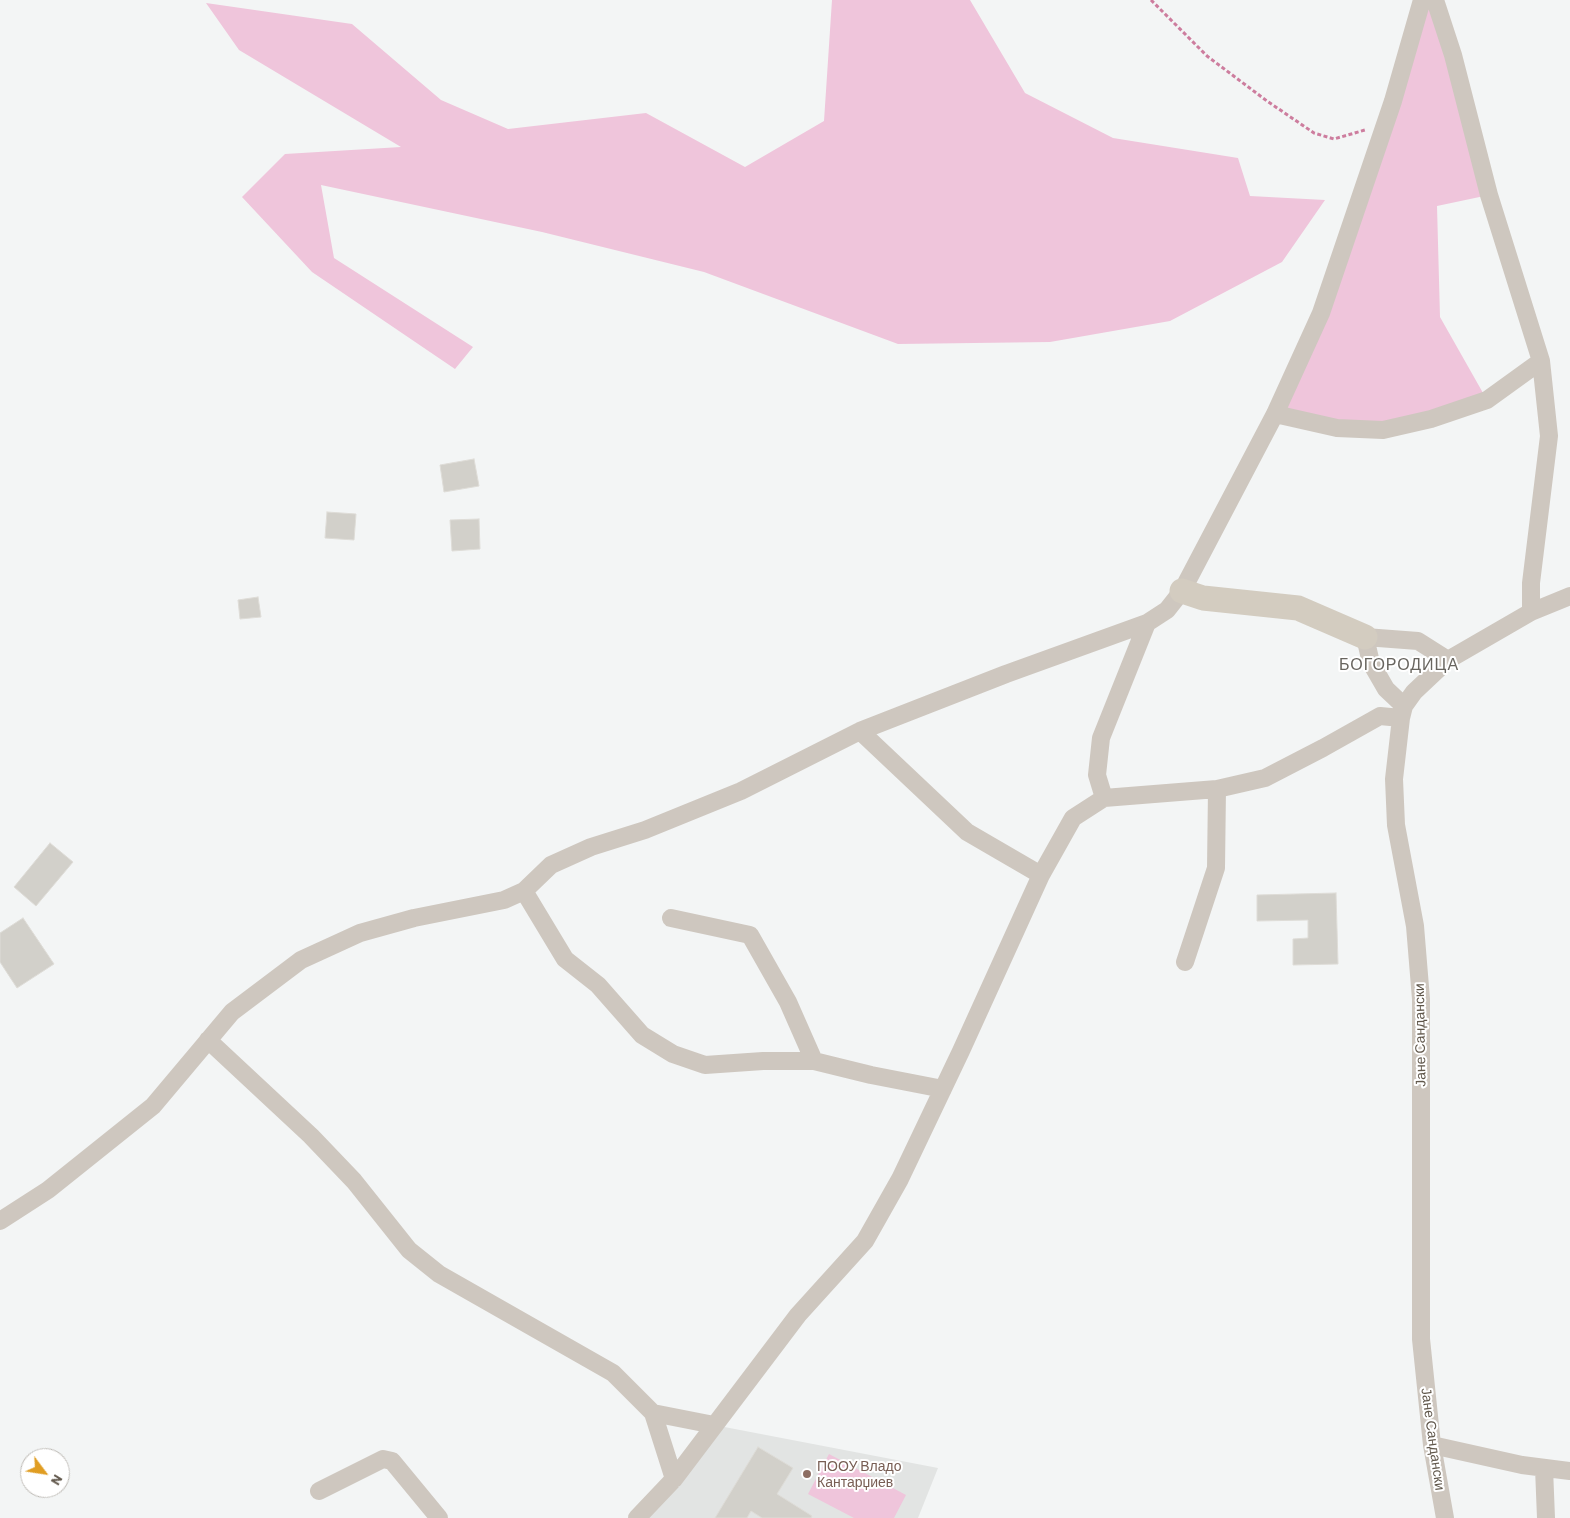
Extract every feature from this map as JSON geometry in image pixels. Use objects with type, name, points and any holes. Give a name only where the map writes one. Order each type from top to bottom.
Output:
[{"type":"street","points":[[0,1221],[48,1190],[153,1106],[232,1012],[301,960],[360,933],[414,918],[504,900],[524,891],[551,865],[591,847],[645,830],[741,791],[860,731],[1006,674],[1147,623],[1166,610],[1182,591],[1275,414],[1321,312],[1393,100],[1422,0]]},
{"type":"street","points":[[1434,0],[1452,55],[1489,195],[1541,361],[1549,436],[1531,582],[1531,612]]},
{"type":"street","points":[[1275,414],[1337,428],[1383,430],[1431,419],[1487,400],[1541,361]]},
{"type":"street","points":[[1182,591],[1203,598],[1298,608],[1364,637],[1418,641],[1448,660]]},
{"type":"street","points":[[637,1518],[674,1479],[798,1315],[865,1241],[900,1179],[1041,875],[1073,818],[1104,798],[1217,789],[1265,778],[1380,716],[1402,712],[1414,692],[1448,660],[1531,612],[1570,596]]},
{"type":"street","points":[[1104,798],[1097,775],[1101,738],[1147,623]]},
{"type":"street","points":[[1364,637],[1371,663],[1402,712]]},
{"type":"street","name":"Јане Сандански","points":[[1402,712],[1394,780],[1396,825],[1415,926],[1421,999],[1421,1339],[1432,1445],[1445,1518]]},
{"type":"street","points":[[860,731],[967,832],[1041,875]]},
{"type":"street","points":[[1185,962],[1216,868],[1217,789]]},
{"type":"street","points":[[524,891],[565,959],[598,985],[642,1035],[673,1054],[705,1065],[763,1061],[814,1062],[943,1089]]},
{"type":"street","points":[[671,918],[750,935],[788,1002],[814,1062]]},
{"type":"street","points":[[208,1040],[323,1148],[354,1181],[410,1250],[439,1274],[613,1374],[653,1413],[674,1479]]},
{"type":"street","points":[[653,1413],[714,1425]]},
{"type":"street","points":[[1432,1445],[1544,1468],[1570,1471]]},
{"type":"street","points":[[319,1491],[383,1459],[392,1461],[439,1518]]},
{"type":"street","points":[[1544,1468],[1546,1518]]},
{"type":"path","points":[[1151,0],[1206,56],[1314,134],[1334,139],[1365,130],[1371,125]]},
{"type":"shaded area","points":[[832,0],[970,0],[1025,93],[1113,138],[1238,158],[1250,196],[1325,200],[1282,262],[1170,321],[1050,342],[898,344],[704,272],[542,232],[321,185],[334,258],[473,347],[455,369],[312,272],[242,197],[285,154],[401,147],[239,50],[206,3],[352,24],[441,100],[508,129],[646,113],[745,167],[824,121]]},
{"type":"shaded area","points":[[1422,0],[1435,0],[1489,195],[1437,206],[1440,317],[1487,400],[1383,430],[1275,414],[1321,313]]},
{"type":"shaded area","name":"ПООУ Владо Кантарџиев","points":[[714,1425],[938,1468],[918,1518],[637,1518]]},
{"type":"shaded area","points":[[829,1454],[906,1495],[894,1518],[854,1518],[808,1494]]},
{"type":"building","points":[[474,459],[479,486],[444,492],[440,465]]},
{"type":"building","points":[[327,512],[356,514],[354,540],[325,538]]},
{"type":"building","points":[[479,519],[480,549],[452,551],[450,520]]},
{"type":"building","points":[[258,597],[261,617],[240,619],[238,600]]},
{"type":"building","points":[[50,843],[73,862],[36,906],[14,887]]},
{"type":"building","points":[[1336,893],[1338,964],[1293,965],[1293,939],[1308,938],[1308,920],[1257,921],[1257,895]]},
{"type":"building","points":[[23,918],[54,964],[17,988],[0,962],[0,933]]},
{"type":"building","points":[[758,1447],[793,1468],[777,1494],[812,1516],[811,1518],[762,1518],[751,1511],[747,1518],[715,1518]]},
{"type":"place","name":"ПООУ Владо Кантарџиев","points":[[807,1474]]},
{"type":"district","name":"БОГОРОДИЦА","points":[[1399,665]]}]
